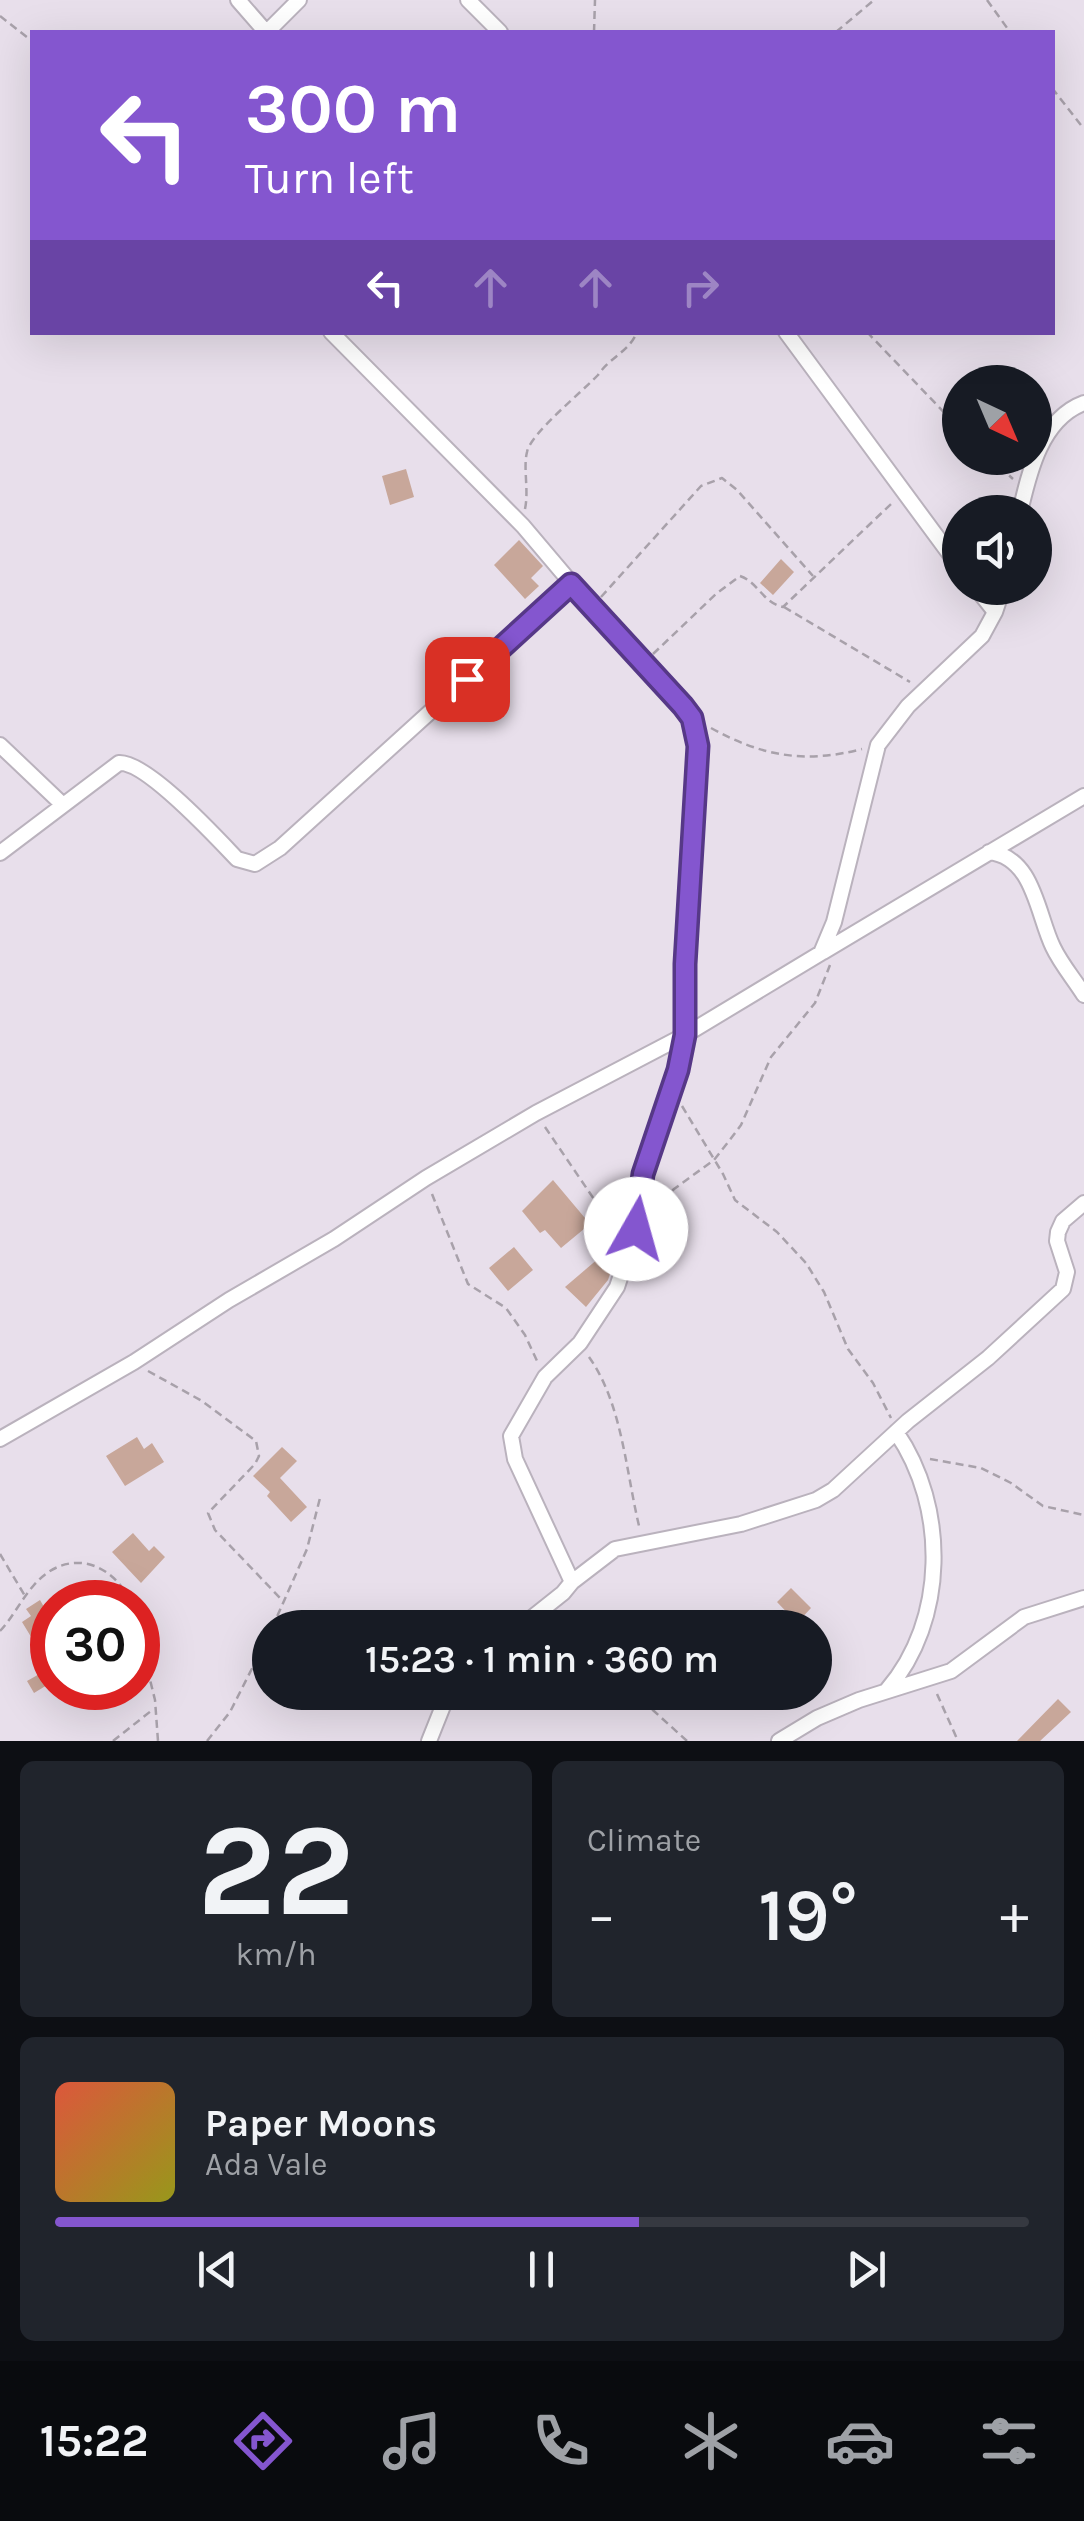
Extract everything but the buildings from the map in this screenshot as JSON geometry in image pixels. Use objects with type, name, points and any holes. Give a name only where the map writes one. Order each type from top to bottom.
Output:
[{"type":"street","points":[[238,0],[264,30]]},
{"type":"street","points":[[268,30],[299,0]]},
{"type":"street","points":[[468,0],[498,30]]},
{"type":"street","points":[[334,335],[523,526],[692,718],[698,746],[685,964],[685,1035],[678,1070],[643,1174],[636,1229],[609,1301],[580,1343],[545,1377],[514,1425],[510,1447],[572,1582]]},
{"type":"street","points":[[788,335],[942,544]]},
{"type":"street","points":[[1024,495],[1050,428],[1064,413],[1084,402]]},
{"type":"street","points":[[0,853],[119,763],[128,762],[148,774],[237,859],[255,864],[294,836],[571,584]]},
{"type":"street","points":[[989,605],[995,612]]},
{"type":"street","points":[[821,953],[834,922],[878,745],[892,723],[982,636],[997,605]]},
{"type":"street","points":[[0,745],[62,804]]},
{"type":"street","points":[[0,1439],[134,1362],[426,1178],[536,1113],[685,1035],[1084,796]]},
{"type":"street","points":[[988,852],[1008,856],[1021,869],[1054,950],[1084,995]]},
{"type":"street","points":[[540,1610],[605,1553],[741,1524],[816,1500],[848,1478],[1063,1289],[1067,1272],[1058,1232],[1062,1221],[1084,1203]]},
{"type":"street","points":[[887,1690],[915,1649],[932,1597],[934,1574],[927,1509],[918,1472],[896,1432]]},
{"type":"street","points":[[779,1741],[817,1718],[965,1663],[1024,1617],[1084,1598]]},
{"type":"street","points":[[429,1741],[441,1710]]},
{"type":"path","points":[[594,30],[595,0]]},
{"type":"path","points":[[838,30],[874,0]]},
{"type":"path","points":[[986,0],[1008,30]]},
{"type":"path","points":[[0,16],[30,39]]},
{"type":"path","points":[[1055,92],[1084,129]]},
{"type":"path","points":[[523,526],[529,480],[526,455],[534,437],[598,375],[606,362],[628,348],[635,335]]},
{"type":"path","points":[[870,335],[942,410]]},
{"type":"path","points":[[1009,475],[1025,490]]},
{"type":"path","points":[[591,607],[701,486],[716,478],[737,490],[814,577]]},
{"type":"path","points":[[784,607],[903,492]]},
{"type":"path","points":[[643,664],[736,578],[748,578],[766,600],[924,690]]},
{"type":"path","points":[[692,718],[740,744],[786,756],[848,753],[878,745]]},
{"type":"path","points":[[636,1229],[674,1189],[714,1160],[740,1124],[771,1058],[815,1003],[837,944]]},
{"type":"path","points":[[678,1070],[682,1109],[736,1200],[806,1263],[824,1292],[848,1349],[873,1382],[896,1432]]},
{"type":"path","points":[[536,1113],[591,1199],[630,1250]]},
{"type":"path","points":[[426,1178],[468,1284],[506,1308],[526,1335],[545,1377]]},
{"type":"path","points":[[580,1343],[601,1376],[612,1405],[643,1543]]},
{"type":"path","points":[[134,1362],[202,1400],[256,1441],[259,1456],[255,1464],[208,1513],[215,1530],[282,1600]]},
{"type":"path","points":[[909,1454],[981,1468],[1012,1483],[1042,1506],[1084,1514]]},
{"type":"path","points":[[278,1610],[307,1549],[320,1498]]},
{"type":"path","points":[[0,1554],[26,1596]]},
{"type":"path","points":[[39,1580],[82,1561],[115,1580]]},
{"type":"path","points":[[0,1631],[30,1590]]},
{"type":"path","points":[[207,1741],[230,1712],[252,1669]]},
{"type":"path","points":[[930,1679],[958,1741]]},
{"type":"path","points":[[113,1741],[154,1710],[158,1741]]},
{"type":"path","points":[[652,1710],[686,1741]]},
{"type":"route","points":[[467,679],[571,584],[683,706],[695,726],[698,746],[685,964],[685,1035],[678,1070],[643,1174],[636,1229]]}]
